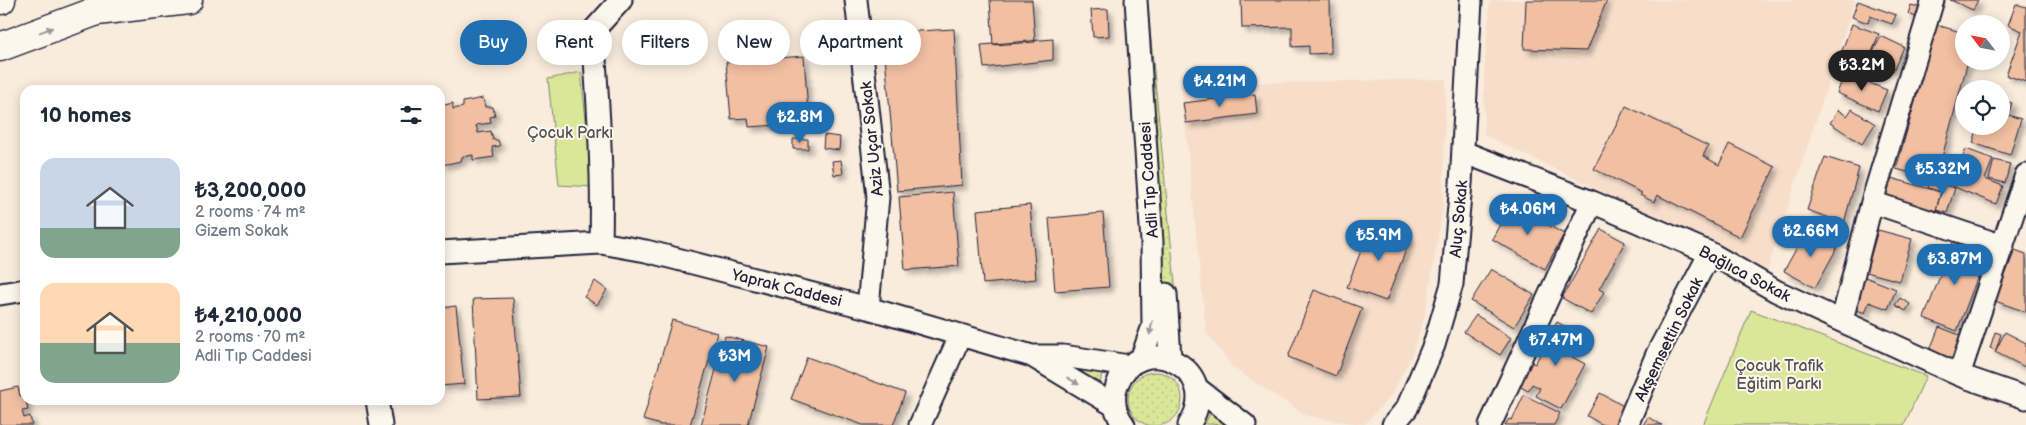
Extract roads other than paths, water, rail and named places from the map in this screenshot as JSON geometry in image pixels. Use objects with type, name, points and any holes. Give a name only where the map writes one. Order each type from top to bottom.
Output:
[{"type":"main road","points":[[0,47],[97,12],[188,0]]},
{"type":"street","points":[[601,243],[600,115],[593,31],[622,0]]},
{"type":"street","name":"Aziz Uçar Sokak","points":[[856,0],[878,197],[868,308]]},
{"type":"street","name":"Adli Tıp Caddesi","points":[[1119,416],[1117,385],[1135,363],[1153,326],[1152,242],[1136,0]]},
{"type":"street","name":"Adli Tıp Caddesi","points":[[1150,0],[1170,358]]},
{"type":"street","name":"Aluç Sokak","points":[[1393,425],[1407,408],[1434,345],[1452,284],[1463,152],[1471,0]]},
{"type":"street","points":[[1842,320],[1872,202],[1933,0]]},
{"type":"street","name":"Bağlıca Sokak","points":[[1463,152],[1592,202],[1710,253],[1776,291],[1959,374],[2026,398]]},
{"type":"street","points":[[1959,374],[2026,175]]},
{"type":"street","points":[[1490,425],[1592,202]]},
{"type":"street","points":[[1872,202],[2003,246]]},
{"type":"street","name":"Yaprak Caddesi","points":[[445,252],[601,243],[646,251],[868,308],[960,336],[977,338],[1032,356],[1119,416]]},
{"type":"street","name":"Akşemsettin Sokak","points":[[1627,425],[1657,354],[1710,253]]},
{"type":"street","points":[[0,294],[20,291]]},
{"type":"street","points":[[920,425],[960,336]]},
{"type":"street","points":[[1032,356],[1063,356],[1135,363],[1156,356],[1170,358],[1183,365],[1192,376],[1198,389],[1195,415],[1189,425]]},
{"type":"street","points":[[1198,389],[1245,425]]},
{"type":"street","points":[[378,405],[381,425]]},
{"type":"park label","name":"Çocuk Parkı","points":[[570,132]]},
{"type":"park label","name":"Çocuk Trafik Eğitim Parkı","points":[[1779,374]]}]
